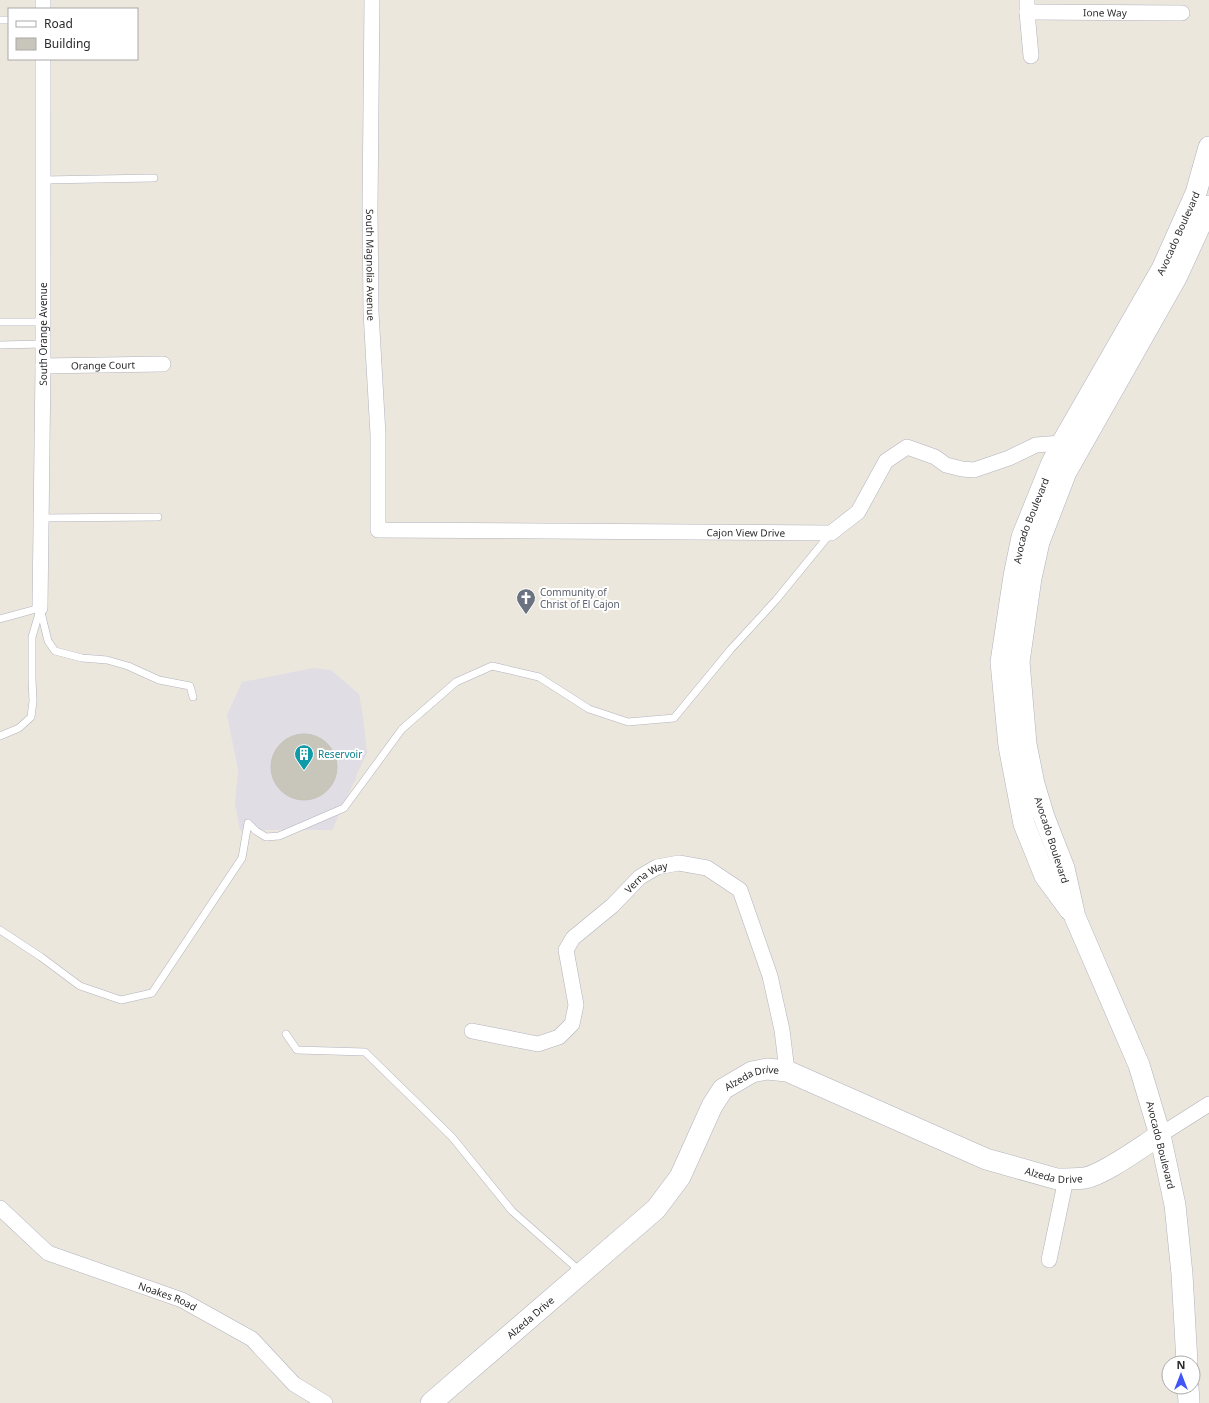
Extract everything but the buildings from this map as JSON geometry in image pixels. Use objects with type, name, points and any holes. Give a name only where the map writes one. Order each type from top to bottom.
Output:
[{"type":"main road","name":"Avocado Boulevard","points":[[1075,917],[1045,876],[1024,824],[1009,746],[1001,662],[1022,537],[1051,465],[1062,443],[1162,269],[1196,192],[1209,147]]},
{"type":"main road","name":"Avocado Boulevard","points":[[1187,1355],[1176,1206],[1160,1135],[1139,1065],[1075,917],[1064,868],[1044,817],[1034,784],[1026,744],[1019,662],[1031,578],[1039,542],[1066,472],[1177,276],[1209,206]]},
{"type":"main road","name":"Alzeda Drive","points":[[431,1403],[656,1208],[680,1177],[712,1106],[723,1089],[752,1072],[767,1070],[787,1071],[986,1159],[1057,1179],[1086,1178],[1101,1172],[1160,1135]]},
{"type":"street","name":"South Magnolia Avenue","points":[[372,0],[370,209],[371,312],[378,435],[378,530]]},
{"type":"street","name":"Ione Way","points":[[1027,6],[1182,14]]},
{"type":"street","points":[[1027,6],[1031,56]]},
{"type":"street","name":"South Orange Avenue","points":[[40,608],[43,366],[43,60]]},
{"type":"street","name":"Orange Court","points":[[43,366],[163,364]]},
{"type":"street","points":[[831,533],[858,512],[886,461],[907,447],[934,457],[946,465],[974,470],[1009,458],[1036,445],[1062,443]]},
{"type":"street","name":"Cajon View Drive","points":[[378,530],[831,533]]},
{"type":"street","name":"Verna Way","points":[[472,1031],[538,1044],[559,1037],[572,1024],[576,1005],[566,950],[573,938],[612,906],[640,877],[657,866],[679,863],[707,868],[740,890],[770,976],[782,1030],[787,1071]]},
{"type":"street","points":[[1160,1135],[1209,1104]]},
{"type":"street","points":[[1049,1260],[1066,1179]]},
{"type":"street","name":"Noakes Road","points":[[0,1208],[48,1252],[182,1300],[252,1339],[294,1384],[325,1403]]},
{"type":"lane","points":[[43,180],[154,178]]},
{"type":"lane","points":[[0,322],[43,322]]},
{"type":"lane","points":[[0,345],[43,344]]},
{"type":"lane","points":[[41,518],[158,517]]},
{"type":"lane","points":[[0,930],[41,957],[80,986],[121,1000],[152,993],[242,858],[248,823],[266,836],[279,836],[344,808],[402,729],[456,682],[492,666],[538,677],[589,709],[628,722],[674,718],[731,649],[776,600],[831,533]]},
{"type":"lane","points":[[0,619],[40,608]]},
{"type":"lane","points":[[40,608],[48,641],[55,651],[82,658],[107,660],[128,666],[159,680],[190,686],[193,697]]},
{"type":"lane","points":[[0,736],[20,728],[31,717],[33,701],[32,637],[40,608]]},
{"type":"lane","points":[[286,1034],[297,1050],[365,1052],[452,1137],[512,1211],[582,1272]]},
{"type":"shaded area","points":[[313,668],[331,670],[359,694],[367,753],[356,776],[356,780],[332,830],[240,830],[235,804],[238,770],[227,715],[242,682]]},
{"type":"place","name":"Community of Christ of El Cajon","points":[[526,615]]},
{"type":"place","name":"Reservoir","points":[[304,771]]}]
